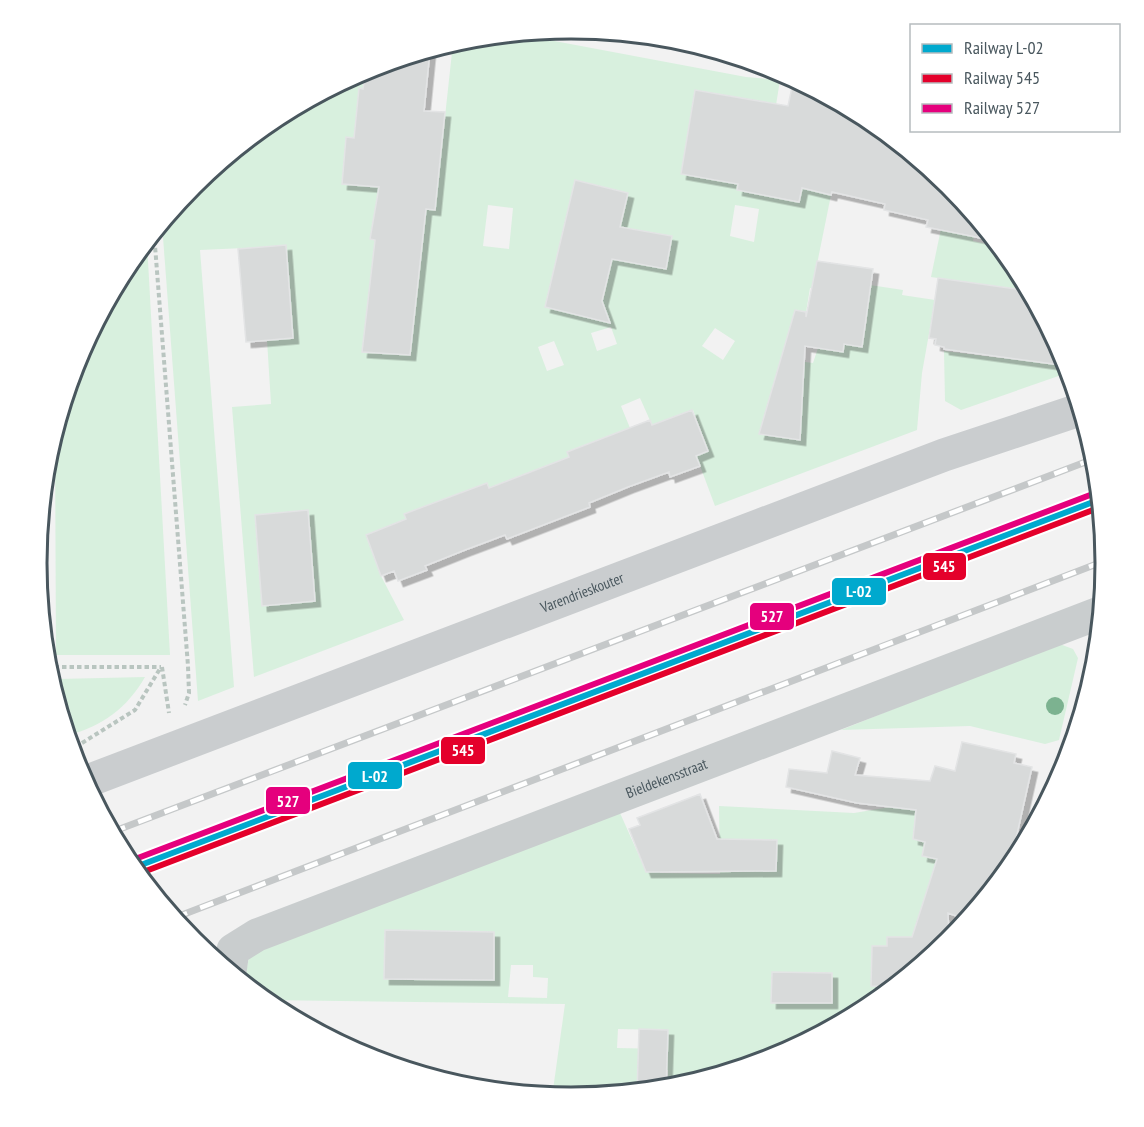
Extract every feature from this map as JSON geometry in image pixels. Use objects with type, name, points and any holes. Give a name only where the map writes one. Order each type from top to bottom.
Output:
[{"type":"street","name":"Varendrieskouter","points":[[93,777],[178,731],[944,455],[1074,413]]},
{"type":"street","name":"Bieldekensstraat","points":[[232,961],[257,934],[1093,615]]},
{"type":"path","points":[[155,245],[188,666],[189,693],[178,731]]},
{"type":"path","points":[[161,667],[169,716],[178,731]]},
{"type":"path","points":[[58,668],[161,667]]},
{"type":"path","points":[[79,744],[135,710],[161,667]]},
{"type":"green space","points":[[547,40],[780,82],[773,124],[782,199],[799,202],[803,186],[831,195],[815,274],[837,280],[903,290],[902,295],[935,300],[922,373],[917,430],[715,506],[696,455],[708,450],[693,410],[652,425],[640,398],[621,406],[630,428],[568,451],[569,457],[489,488],[487,483],[404,514],[406,519],[366,535],[381,576],[404,620],[254,677],[232,407],[271,404],[267,340],[293,338],[286,246],[200,250],[234,687],[198,701],[163,236],[201,193],[253,147],[310,109],[364,82],[363,89],[359,89],[354,138],[346,137],[342,184],[375,187],[439,172],[452,53],[504,43]],"holes":[[[575,181],[628,193],[598,320],[545,307]],[[488,205],[513,208],[509,249],[483,246]],[[735,205],[759,209],[754,242],[730,236]],[[374,219],[424,225],[422,243],[370,239]],[[810,288],[832,291],[852,317],[867,319],[862,346],[844,344],[843,352],[818,348],[813,363],[798,361]],[[611,327],[617,344],[597,351],[591,333]],[[715,328],[735,341],[723,360],[702,346]],[[554,341],[564,365],[547,371],[538,347]],[[308,510],[315,601],[262,606],[255,515]]]},
{"type":"green space","points":[[947,198],[976,229],[973,241],[987,243],[1019,289],[931,277]]},
{"type":"green space","points":[[148,256],[170,655],[56,655],[55,477],[65,428],[87,363],[118,301]]},
{"type":"green space","points":[[944,351],[1058,365],[1061,375],[961,410],[945,401]]},
{"type":"green space","points":[[1057,643],[1073,649],[1078,658],[1059,740],[1045,744],[970,726],[841,730]]},
{"type":"green space","points":[[145,677],[131,698],[113,714],[92,727],[75,733],[61,679]]},
{"type":"green space","points":[[719,806],[854,813],[890,807],[920,810],[915,817],[913,839],[925,842],[922,856],[947,861],[917,924],[951,925],[939,938],[887,937],[887,946],[872,947],[871,986],[882,986],[834,1018],[804,1034],[741,1060],[708,1070],[668,1079],[668,1070],[638,1071],[638,1084],[606,1087],[553,1087],[565,1004],[281,1000],[246,974],[250,952],[620,813],[645,869],[660,862],[660,873],[720,874]],"holes":[[[385,931],[494,932],[494,979],[385,979]],[[511,965],[533,965],[533,977],[548,978],[547,998],[508,997]],[[772,972],[832,973],[832,1003],[772,1003]],[[618,1029],[668,1030],[667,1049],[617,1048]]]},
{"type":"building","points":[[429,59],[424,111],[445,112],[435,210],[426,209],[410,355],[362,352],[375,240],[370,239],[379,187],[342,184],[346,137],[354,138],[359,88],[363,89],[364,82]]},
{"type":"building","points":[[792,88],[863,127],[918,169],[983,238],[926,227],[928,220],[884,210],[885,204],[832,192],[831,195],[802,188],[799,202],[737,190],[738,184],[681,174],[695,90],[788,106]]},
{"type":"building","points":[[575,180],[628,193],[620,227],[672,236],[666,269],[612,259],[602,301],[610,323],[545,307]]},
{"type":"building","points":[[286,245],[293,338],[246,342],[238,249]]},
{"type":"building","points":[[817,261],[873,269],[862,347],[844,344],[843,352],[805,346],[800,440],[759,434],[795,310],[806,312],[806,317]]},
{"type":"building","points":[[938,278],[1019,289],[1058,365],[944,349],[944,347],[935,345],[936,339],[929,338]]},
{"type":"building","points":[[692,410],[708,451],[696,456],[700,466],[670,477],[669,472],[628,487],[589,503],[590,507],[507,539],[505,535],[465,550],[425,566],[427,570],[398,581],[394,571],[381,576],[366,535],[406,519],[404,514],[487,483],[489,488],[569,457],[567,452],[650,420],[652,425]]},
{"type":"building","points":[[308,510],[315,601],[262,606],[255,515]]},
{"type":"building","points":[[962,742],[1016,754],[1014,763],[1032,767],[1015,844],[988,883],[959,917],[948,913],[949,928],[943,934],[891,980],[882,986],[871,986],[872,946],[887,946],[887,937],[912,937],[937,859],[922,856],[925,842],[913,839],[916,810],[857,803],[786,787],[789,769],[827,773],[832,751],[860,758],[855,775],[930,781],[935,766],[955,771]]},
{"type":"building","points":[[700,794],[717,839],[777,840],[776,871],[646,872],[629,829],[640,825],[637,818]]},
{"type":"building","points":[[385,930],[494,932],[494,980],[384,979]]},
{"type":"building","points":[[772,972],[832,973],[832,1003],[771,1003]]},
{"type":"building","points":[[639,1029],[668,1030],[666,1079],[637,1084]]},
{"type":"railway","points":[[120,829],[1086,462]]},
{"type":"railway","points":[[183,915],[1096,564]]},
{"type":"rail line","name":"527","points":[[138,858],[1092,494]]},
{"type":"rail line","name":"L-02","points":[[143,864],[1093,502]]},
{"type":"rail line","name":"545","points":[[147,871],[1093,510]]}]
